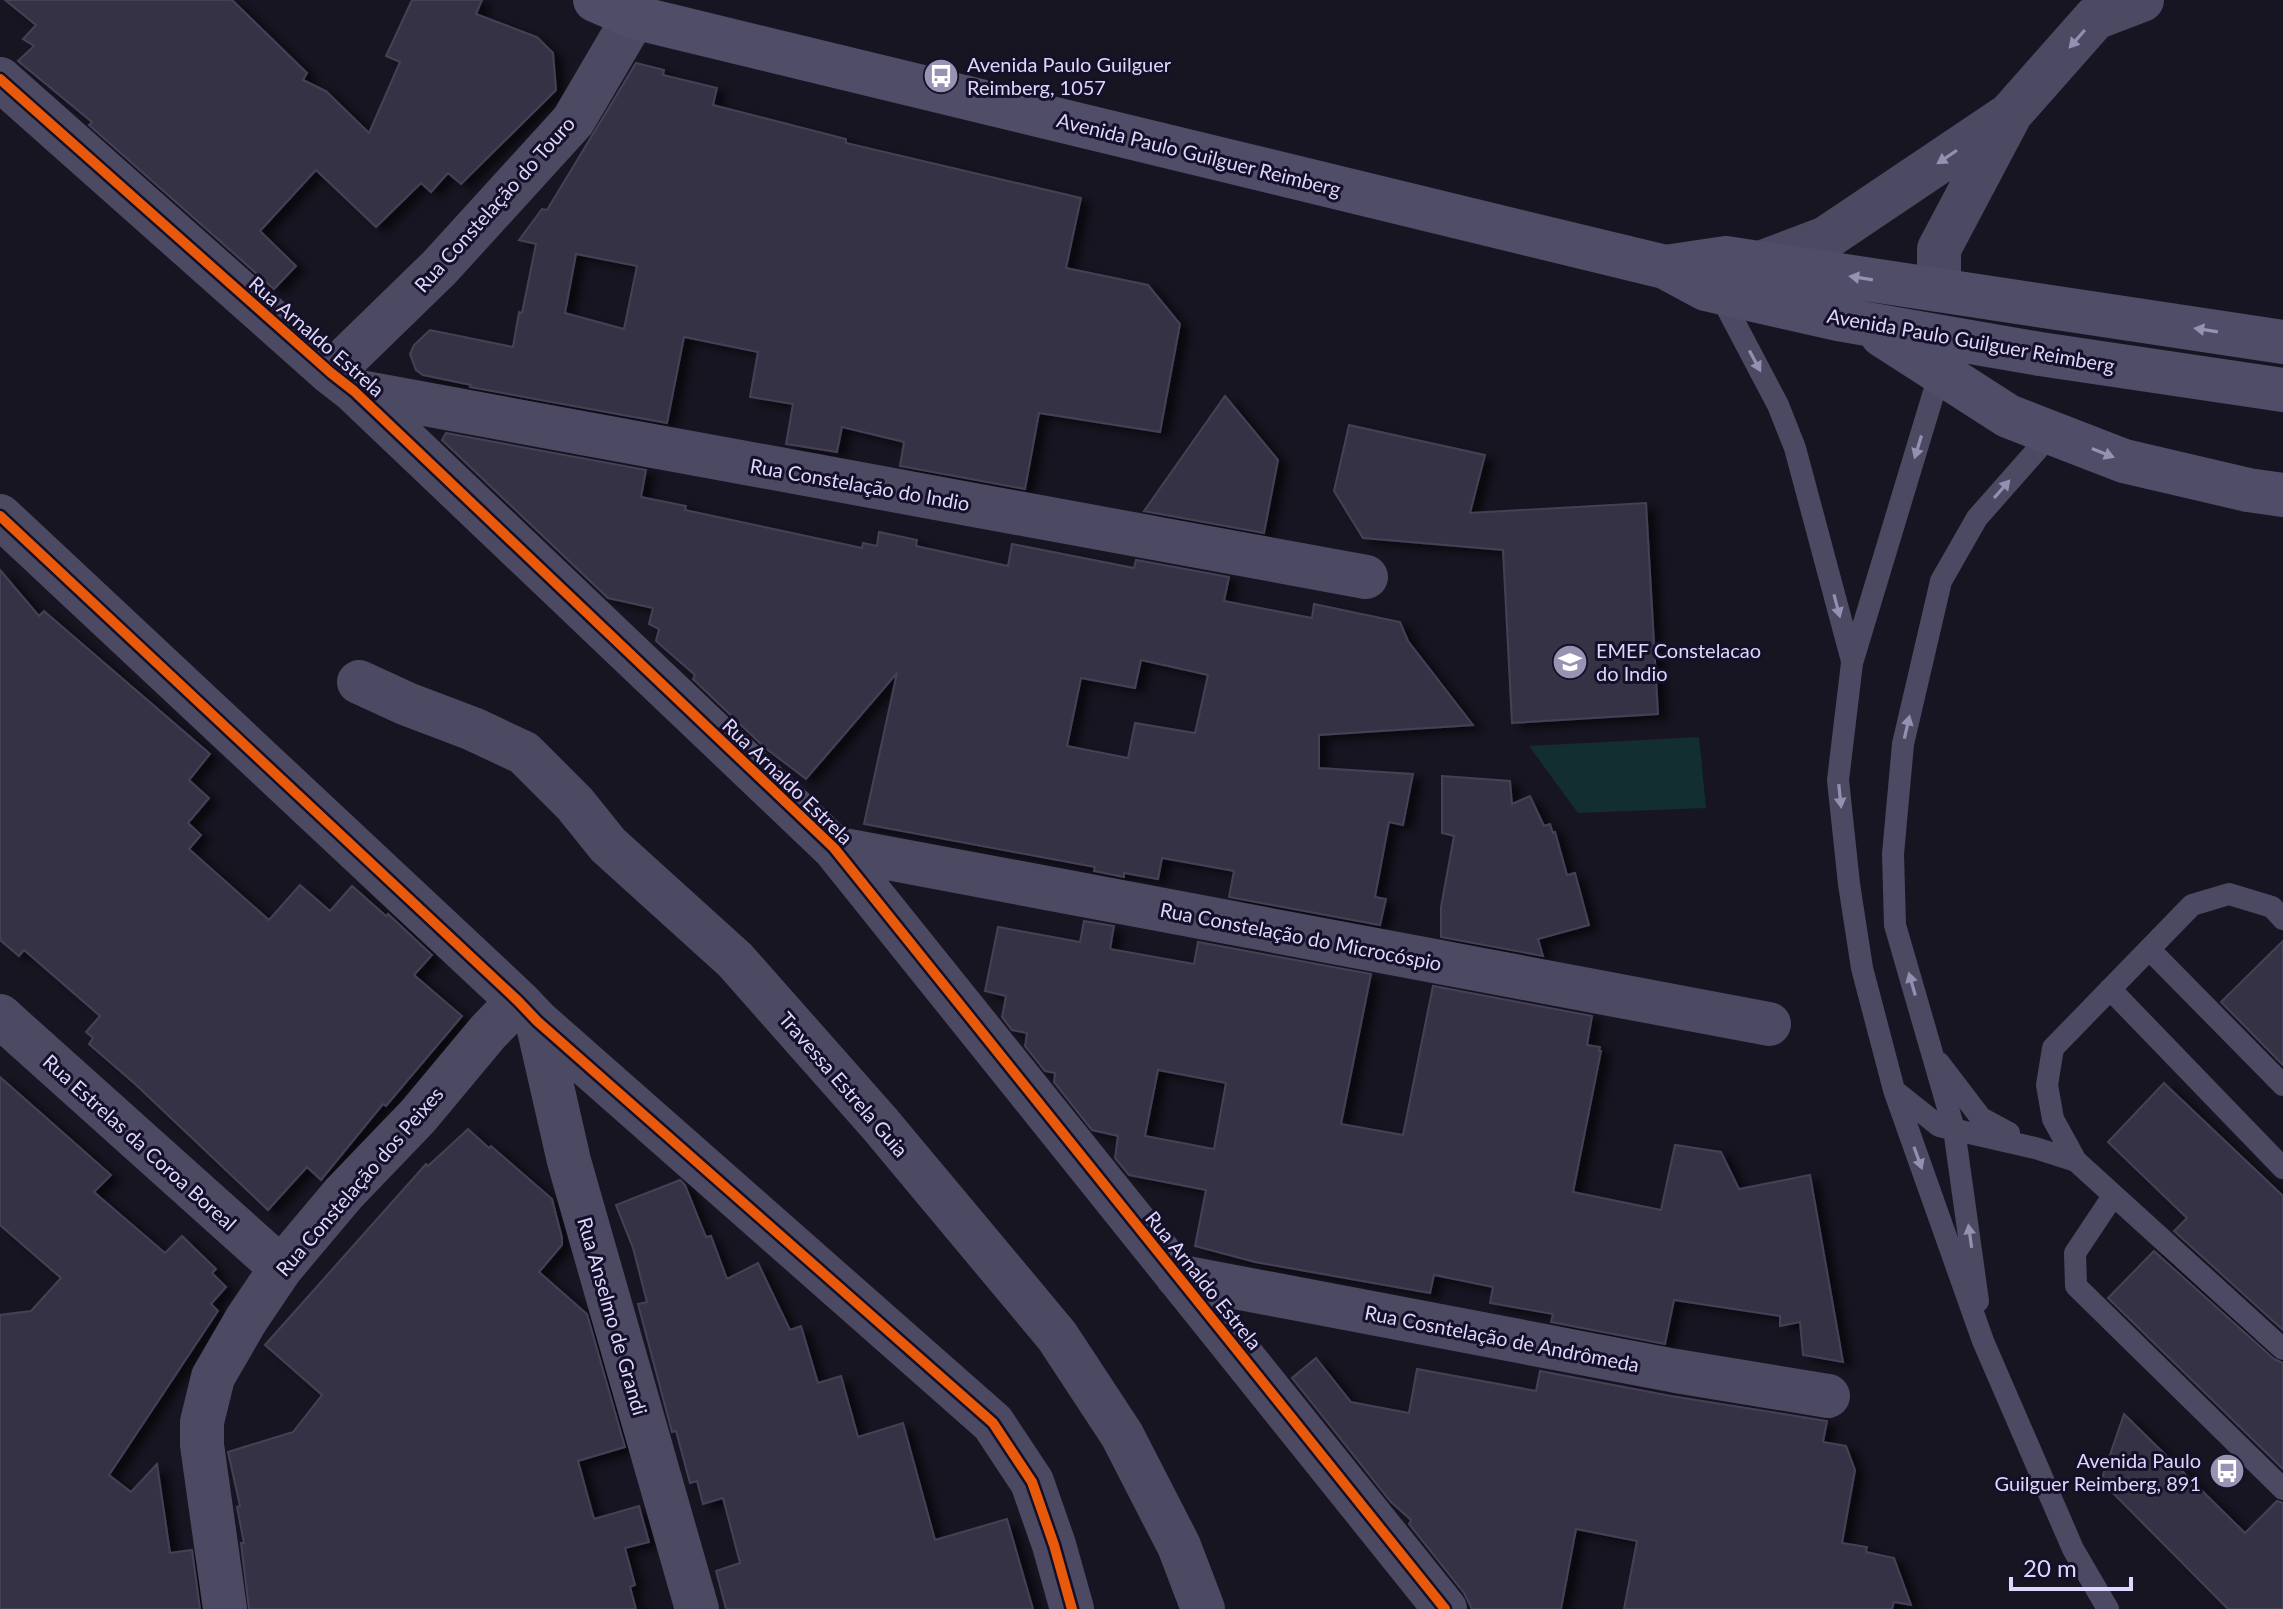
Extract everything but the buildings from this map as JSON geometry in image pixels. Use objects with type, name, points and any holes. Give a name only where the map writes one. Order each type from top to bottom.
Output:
[{"type":"main road","name":"Avenida Paulo Guilguer Reimberg","points":[[615,8],[1665,267],[1706,289],[1864,323],[1940,354],[2040,354],[2283,390]]},
{"type":"main road","name":"Avenida Paulo Guilguer Reimberg","points":[[1665,267],[1726,258],[2283,342]]},
{"type":"main road","points":[[1939,290],[1940,354],[2008,416],[2124,461],[2248,490],[2283,495]]},
{"type":"street","points":[[1939,290],[1939,249],[2011,113],[2095,18],[2142,0]]},
{"type":"street","name":"Rua Constelação do Touro","points":[[342,382],[439,268],[573,121],[615,8]]},
{"type":"street","name":"Rua Arnaldo Estrela","points":[[0,79],[342,382],[834,848],[1445,1609]]},
{"type":"street","points":[[1760,263],[1826,238],[2011,113]]},
{"type":"street","name":"Rua Constelação do Indio","points":[[342,382],[1366,577]]},
{"type":"street","points":[[0,516],[528,1011],[993,1423],[1032,1482],[1072,1609]]},
{"type":"street","name":"Travessa Estrela Guia","points":[[359,682],[524,753],[575,804],[608,845],[735,960],[880,1124],[1057,1336],[1122,1435],[1179,1546],[1203,1609]]},
{"type":"street","name":"Rua Constelação do Microcóspio","points":[[834,848],[1769,1024]]},
{"type":"street","name":"Rua Constelação dos Peixes","points":[[225,1609],[202,1445],[202,1422],[213,1377],[281,1268],[344,1193],[418,1116],[488,1032],[528,1011]]},
{"type":"street","name":"Rua Anselmo de Grandi","points":[[528,1011],[697,1609]]},
{"type":"street","name":"Rua Estrelas da Coroa Boreal","points":[[0,1016],[281,1268]]},
{"type":"street","name":"Rua Cosntelação de Andrômeda","points":[[1177,1276],[1676,1371],[1828,1396]]},
{"type":"lane","points":[[1719,292],[1778,405],[1795,448],[1852,663]]},
{"type":"lane","points":[[1940,354],[1852,663],[1838,780],[1849,884],[1862,968],[1894,1090],[1983,1341],[2073,1549],[2108,1609]]},
{"type":"lane","points":[[1983,1341],[1954,1129],[1895,925],[1893,854],[1903,744],[1941,581],[1977,518],[2052,433]]},
{"type":"lane","points":[[2283,919],[2272,907],[2229,894],[2192,905],[2053,1048],[2047,1085],[2053,1119],[2076,1161],[2283,1349]]},
{"type":"lane","points":[[2149,949],[2283,1085]]},
{"type":"lane","points":[[2110,989],[2283,1168]]},
{"type":"lane","points":[[1930,1051],[1981,1118],[2035,1148]]},
{"type":"lane","points":[[1894,1090],[1939,1126],[2035,1148],[2076,1161]]},
{"type":"lane","points":[[2113,1196],[2075,1253],[2076,1286],[2283,1489]]},
{"type":"green space","points":[[1699,737],[1706,808],[1578,813],[1529,746]]},
{"type":"cycle path","points":[[0,79],[354,391],[834,848],[1445,1609]]},
{"type":"cycle path","points":[[0,516],[537,1021],[993,1423],[1032,1482],[1072,1609]]},
{"type":"place","name":"Avenida Paulo Guilguer Reimberg, 1057","points":[[941,76]]},
{"type":"place","name":"EMEF Constelacao do Indio","points":[[1570,662]]},
{"type":"place","name":"Avenida Paulo Guilguer Reimberg, 891","points":[[2227,1471]]}]
